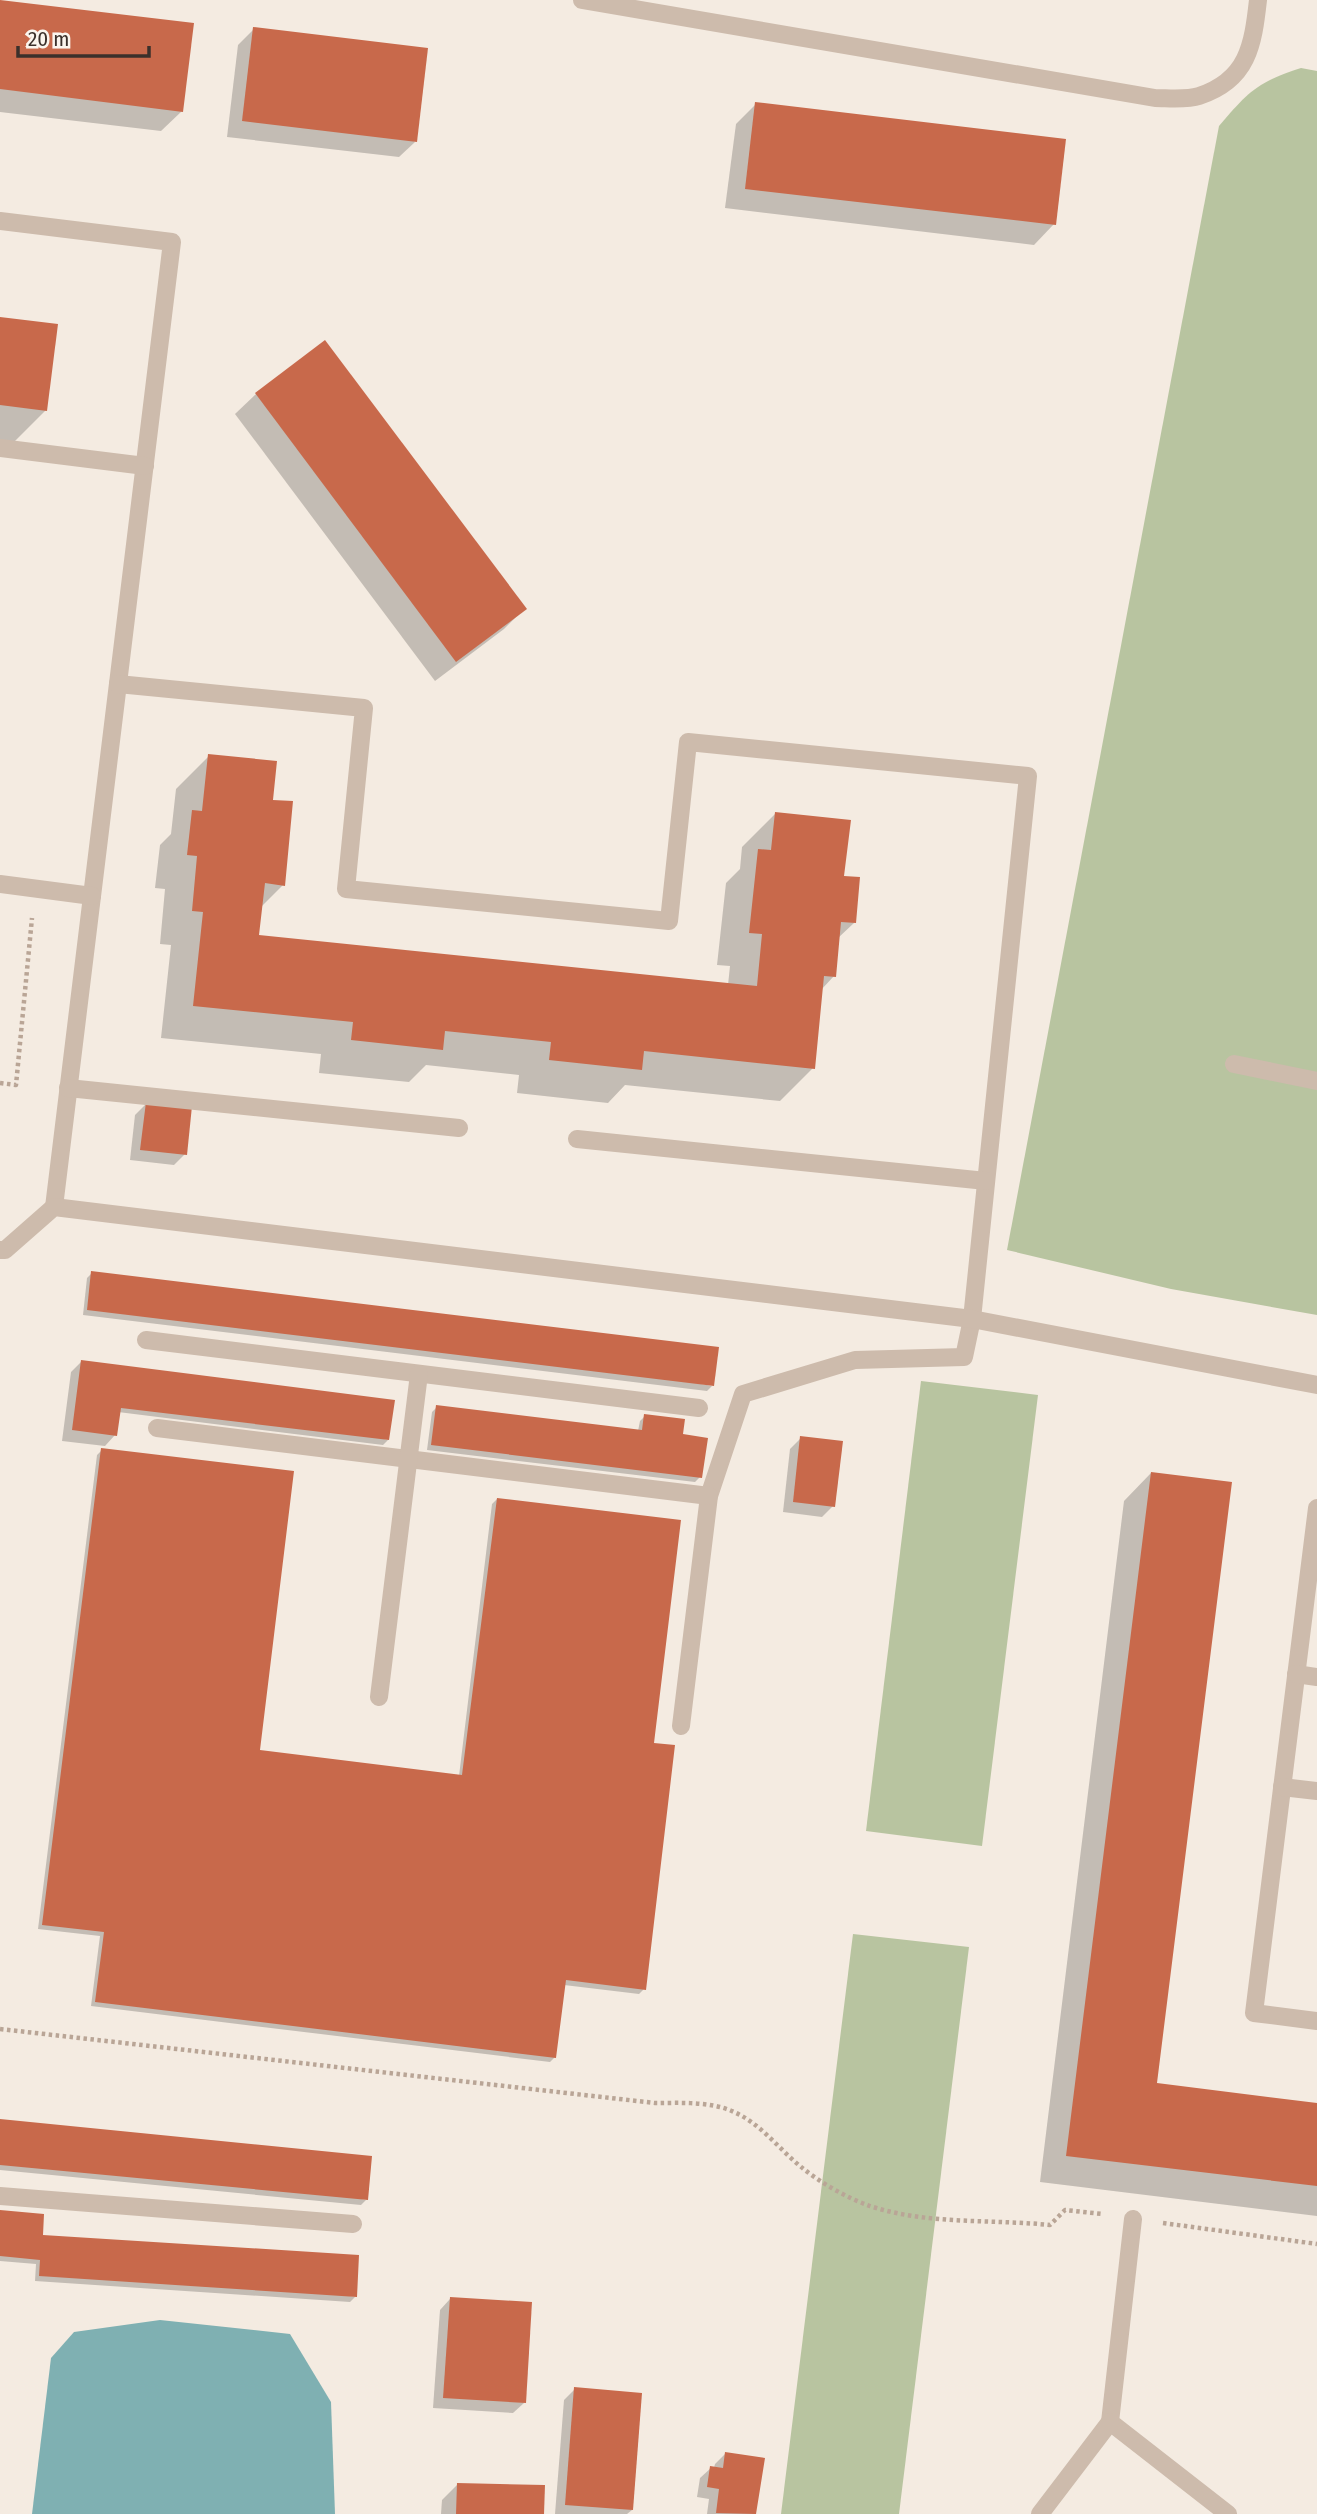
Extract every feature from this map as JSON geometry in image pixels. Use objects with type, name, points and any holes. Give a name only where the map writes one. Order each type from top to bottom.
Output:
[{"type":"street","points":[[582,0],[1155,98],[1198,96],[1236,76],[1254,39],[1258,0]]},
{"type":"street","points":[[0,221],[172,242],[54,1207],[5,1250],[0,1250]]},
{"type":"street","points":[[0,448],[145,466]]},
{"type":"street","points":[[118,684],[364,709],[345,889],[669,921],[688,741],[1028,776],[972,1319],[964,1357],[855,1360],[743,1394],[709,1496],[681,1726]]},
{"type":"street","points":[[0,884],[92,896]]},
{"type":"street","points":[[1234,1063],[1317,1080]]},
{"type":"street","points":[[68,1088],[459,1128]]},
{"type":"street","points":[[578,1139],[986,1181]]},
{"type":"street","points":[[54,1207],[972,1319],[1317,1385]]},
{"type":"street","points":[[146,1340],[699,1408]]},
{"type":"street","points":[[379,1697],[419,1374]]},
{"type":"street","points":[[157,1429],[709,1496]]},
{"type":"street","points":[[1317,1508],[1254,2013],[1317,2021]]},
{"type":"street","points":[[1296,1674],[1317,1677]]},
{"type":"street","points":[[1282,1787],[1317,1791]]},
{"type":"street","points":[[0,2196],[353,2224]]},
{"type":"street","points":[[1040,2514],[1110,2422],[1133,2218]]},
{"type":"street","points":[[1110,2422],[1228,2514]]},
{"type":"path","points":[[0,1083],[16,1086],[35,889]]},
{"type":"path","points":[[0,2029],[655,2103],[697,2104],[733,2111],[768,2134],[801,2167],[843,2193],[869,2206],[917,2217],[1050,2225],[1065,2210],[1317,2244]]},
{"type":"green space","points":[[1301,68],[1317,71],[1317,1315],[1171,1289],[1007,1250],[1219,126],[1254,90],[1274,78]]},
{"type":"green space","points":[[921,1381],[1038,1395],[982,1846],[866,1831]]},
{"type":"green space","points":[[853,1934],[969,1947],[899,2514],[781,2514]]},
{"type":"water","points":[[160,2320],[290,2334],[331,2402],[335,2514],[32,2514],[51,2358],[74,2332]]},
{"type":"building","points":[[0,0],[194,23],[183,112],[0,89]]},
{"type":"building","points":[[253,27],[428,48],[417,142],[242,121]]},
{"type":"building","points":[[755,102],[1066,139],[1056,225],[745,189]]},
{"type":"building","points":[[0,317],[58,324],[47,411],[0,405]]},
{"type":"building","points":[[325,340],[527,609],[456,662],[255,393]]},
{"type":"building","points":[[208,754],[277,761],[273,800],[293,801],[285,886],[265,883],[259,935],[757,986],[762,934],[749,933],[758,849],[771,850],[775,812],[851,820],[844,876],[860,877],[856,923],[841,922],[836,977],[824,976],[815,1069],[644,1051],[642,1070],[549,1060],[551,1042],[445,1031],[443,1050],[351,1040],[353,1022],[193,1006],[203,912],[192,911],[197,856],[187,855],[192,810],[202,811]]},
{"type":"building","points":[[146,1102],[192,1106],[187,1155],[140,1150]]},
{"type":"building","points":[[91,1271],[719,1347],[714,1386],[87,1310]]},
{"type":"building","points":[[81,1360],[395,1400],[389,1440],[121,1408],[117,1436],[72,1430]]},
{"type":"building","points":[[436,1405],[642,1430],[644,1414],[685,1419],[683,1434],[708,1438],[702,1478],[431,1445]]},
{"type":"building","points":[[800,1436],[843,1441],[835,1507],[793,1502]]},
{"type":"building","points":[[101,1448],[294,1471],[260,1750],[462,1775],[497,1498],[681,1520],[654,1743],[675,1745],[646,1990],[566,1980],[556,2058],[95,2002],[104,1932],[42,1925]]},
{"type":"building","points":[[1151,1472],[1232,1482],[1157,2083],[1317,2103],[1317,2186],[1066,2156]]},
{"type":"building","points":[[0,2119],[372,2156],[368,2200],[0,2165]]},
{"type":"building","points":[[0,2210],[44,2214],[43,2235],[359,2255],[357,2297],[39,2276],[40,2260],[0,2256]]},
{"type":"building","points":[[450,2297],[532,2302],[526,2403],[443,2398]]},
{"type":"building","points":[[574,2387],[642,2393],[633,2510],[565,2505]]},
{"type":"building","points":[[725,2452],[765,2458],[756,2514],[716,2513],[719,2489],[707,2487],[710,2466],[723,2468]]},
{"type":"building","points":[[457,2483],[545,2485],[544,2514],[456,2514]]}]
